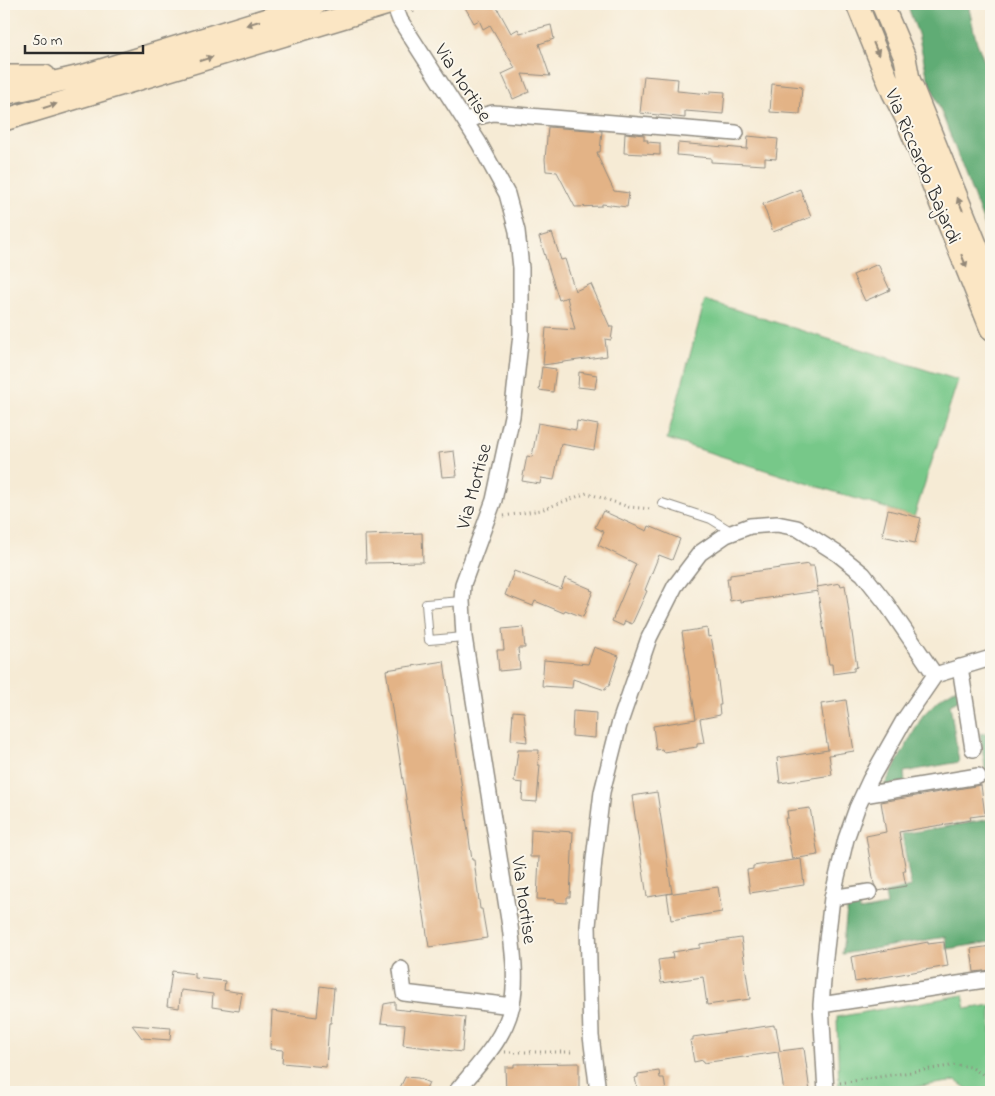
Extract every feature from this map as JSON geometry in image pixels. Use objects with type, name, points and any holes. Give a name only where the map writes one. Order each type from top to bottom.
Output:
[{"type":"main road","points":[[4,94],[85,74],[316,4]]},
{"type":"main road","points":[[4,120],[388,4]]},
{"type":"main road","name":"Via Riccardo Bajardi","points":[[857,4],[893,93],[906,118],[991,328]]},
{"type":"main road","name":"Via Riccardo Bajardi","points":[[882,4],[905,58],[909,79],[991,281]]},
{"type":"main road","points":[[4,76],[85,74]]},
{"type":"street","name":"Via Mortise","points":[[394,4],[400,20],[465,120],[507,194],[517,231],[521,268],[521,334],[512,416],[494,500],[486,529],[464,584],[462,601],[464,637],[510,926],[514,966],[512,1006],[508,1019],[493,1046],[456,1092]]},
{"type":"street","points":[[465,120],[494,112],[736,134]]},
{"type":"street","points":[[598,1092],[591,1036],[588,926],[602,792],[619,725],[646,647],[675,586],[700,553],[726,535],[750,526],[777,524],[797,528],[838,554],[862,574],[886,603],[935,675]]},
{"type":"street","points":[[829,1088],[821,1006],[832,898],[846,839],[863,795],[904,720],[935,675],[991,658]]},
{"type":"street","points":[[960,666],[973,749]]},
{"type":"street","points":[[863,795],[978,776]]},
{"type":"street","points":[[832,898],[869,892]]},
{"type":"street","points":[[400,969],[404,993],[512,1006]]},
{"type":"street","points":[[821,1006],[991,979]]},
{"type":"lane","points":[[662,503],[711,519],[732,532]]},
{"type":"lane","points":[[462,601],[426,604],[429,640],[464,637]]},
{"type":"path","points":[[413,14],[413,10],[416,7],[428,4]]},
{"type":"path","points":[[499,517],[541,510],[588,493],[629,507],[652,509]]},
{"type":"path","points":[[500,1051],[573,1052]]},
{"type":"path","points":[[829,1088],[956,1065],[971,1066],[991,1080]]},
{"type":"green space","points":[[907,4],[968,4],[976,40],[991,79],[991,236],[989,236],[927,75],[918,34]]},
{"type":"green space","points":[[705,300],[958,380],[914,517],[667,439]]},
{"type":"green space","points":[[958,687],[960,699],[950,704],[959,762],[904,772],[905,782],[884,786],[923,715],[940,698]]},
{"type":"green space","points":[[991,732],[991,805],[980,734]]},
{"type":"green space","points":[[991,819],[991,942],[947,949],[945,937],[842,954],[848,901],[858,899],[860,911],[887,906],[885,893],[911,887],[902,834]]},
{"type":"green space","points":[[963,995],[966,1009],[991,1005],[991,1092],[972,1092],[956,1081],[880,1092],[839,1092],[837,1017]]},
{"type":"building","points":[[463,4],[495,4],[511,33],[518,29],[520,33],[551,25],[554,39],[539,44],[550,76],[522,74],[529,92],[513,99],[502,74],[515,68],[490,25],[483,29],[479,20],[474,23]]},
{"type":"building","points":[[644,76],[678,79],[677,91],[710,94],[710,91],[725,92],[723,114],[685,111],[685,118],[640,113]]},
{"type":"building","points":[[772,84],[802,87],[800,114],[770,112]]},
{"type":"building","points":[[548,127],[602,131],[600,152],[597,152],[599,159],[614,191],[629,193],[627,207],[602,204],[602,206],[575,207],[557,172],[546,171],[545,159]]},
{"type":"building","points":[[625,133],[644,135],[644,140],[648,140],[647,142],[660,143],[660,155],[624,153]]},
{"type":"building","points":[[748,136],[778,139],[776,159],[765,158],[765,165],[711,162],[711,158],[677,155],[678,143],[747,149]]},
{"type":"building","points":[[800,189],[811,217],[773,232],[763,204]]},
{"type":"building","points":[[552,233],[561,260],[565,259],[575,291],[591,284],[610,327],[613,327],[611,340],[605,339],[607,356],[543,365],[546,328],[575,330],[567,297],[559,300],[539,237]]},
{"type":"building","points":[[878,264],[890,290],[865,301],[853,275]]},
{"type":"building","points":[[542,367],[556,369],[553,392],[539,390]]},
{"type":"building","points":[[579,372],[597,375],[595,389],[578,387]]},
{"type":"building","points":[[577,421],[598,425],[594,450],[561,444],[554,480],[541,478],[540,484],[522,481],[527,456],[532,457],[538,423],[576,430]]},
{"type":"building","points":[[454,451],[457,476],[442,477],[439,453]]},
{"type":"building","points":[[888,510],[921,518],[915,543],[882,536]]},
{"type":"building","points":[[603,511],[647,531],[649,526],[680,539],[672,560],[659,555],[645,590],[647,591],[632,624],[625,621],[623,626],[612,621],[636,564],[598,545],[604,532],[595,527]]},
{"type":"building","points":[[422,533],[423,562],[366,563],[365,535]]},
{"type":"building","points":[[809,564],[809,566],[814,566],[818,591],[740,602],[740,599],[730,601],[727,578],[730,578],[730,575]]},
{"type":"building","points":[[514,571],[561,589],[565,578],[591,589],[593,591],[583,617],[565,610],[564,613],[535,601],[533,606],[505,595]]},
{"type":"building","points":[[840,583],[841,586],[845,585],[857,667],[854,668],[854,671],[833,674],[832,664],[829,664],[817,587]]},
{"type":"building","points":[[523,627],[525,648],[518,648],[520,669],[499,671],[497,650],[504,650],[502,629]]},
{"type":"building","points":[[707,628],[708,637],[711,636],[716,665],[721,705],[719,705],[720,715],[700,719],[704,743],[697,744],[697,747],[663,752],[662,749],[656,750],[653,726],[696,719],[682,632]]},
{"type":"building","points":[[594,647],[619,656],[609,686],[605,690],[573,679],[572,688],[542,686],[544,660],[588,664]]},
{"type":"building","points":[[444,661],[472,860],[474,860],[480,909],[482,909],[487,938],[429,947],[386,670]]},
{"type":"building","points":[[846,700],[854,751],[829,755],[832,775],[780,783],[777,758],[828,750],[821,704]]},
{"type":"building","points":[[513,711],[524,712],[527,742],[511,740]]},
{"type":"building","points":[[573,711],[596,713],[595,738],[572,736]]},
{"type":"building","points":[[518,750],[539,750],[538,765],[540,765],[537,802],[522,801],[523,783],[514,782]]},
{"type":"building","points":[[981,785],[985,815],[970,817],[971,820],[899,832],[906,871],[903,871],[906,886],[878,891],[874,884],[866,836],[886,832],[881,802]]},
{"type":"building","points":[[657,792],[672,893],[647,897],[632,796]]},
{"type":"building","points":[[810,808],[818,855],[792,859],[785,818],[788,818],[787,811]]},
{"type":"building","points":[[531,829],[573,832],[570,897],[567,897],[567,903],[537,899],[539,857],[530,857]]},
{"type":"building","points":[[801,859],[804,885],[750,893],[747,870],[753,869],[753,866]]},
{"type":"building","points":[[718,887],[722,912],[671,920],[667,894]]},
{"type":"building","points":[[741,938],[750,999],[707,1005],[703,977],[661,983],[658,960],[673,958],[672,952],[700,948],[700,944]]},
{"type":"building","points":[[928,942],[928,944],[944,942],[948,966],[855,982],[851,957]]},
{"type":"building","points":[[991,946],[991,970],[974,972],[971,949]]},
{"type":"building","points":[[172,971],[195,974],[195,978],[225,981],[224,990],[242,993],[239,1011],[212,1007],[213,994],[181,990],[179,1008],[167,1006]]},
{"type":"building","points":[[320,986],[334,988],[326,1067],[282,1063],[283,1050],[270,1049],[272,1011],[317,1017]]},
{"type":"building","points":[[395,1002],[395,1009],[465,1017],[462,1052],[403,1045],[405,1025],[381,1023],[384,1004]]},
{"type":"building","points":[[132,1025],[171,1028],[170,1040],[142,1038]]},
{"type":"building","points":[[774,1025],[780,1051],[804,1048],[810,1092],[784,1092],[778,1052],[703,1063],[703,1060],[694,1062],[690,1040],[693,1040],[693,1037]]},
{"type":"building","points":[[579,1063],[579,1092],[506,1092],[505,1067],[514,1067],[514,1064]]},
{"type":"building","points":[[659,1071],[660,1078],[664,1078],[666,1092],[638,1092],[635,1078],[638,1077],[638,1074]]},
{"type":"building","points":[[405,1077],[418,1078],[429,1083],[425,1092],[398,1092]]}]
